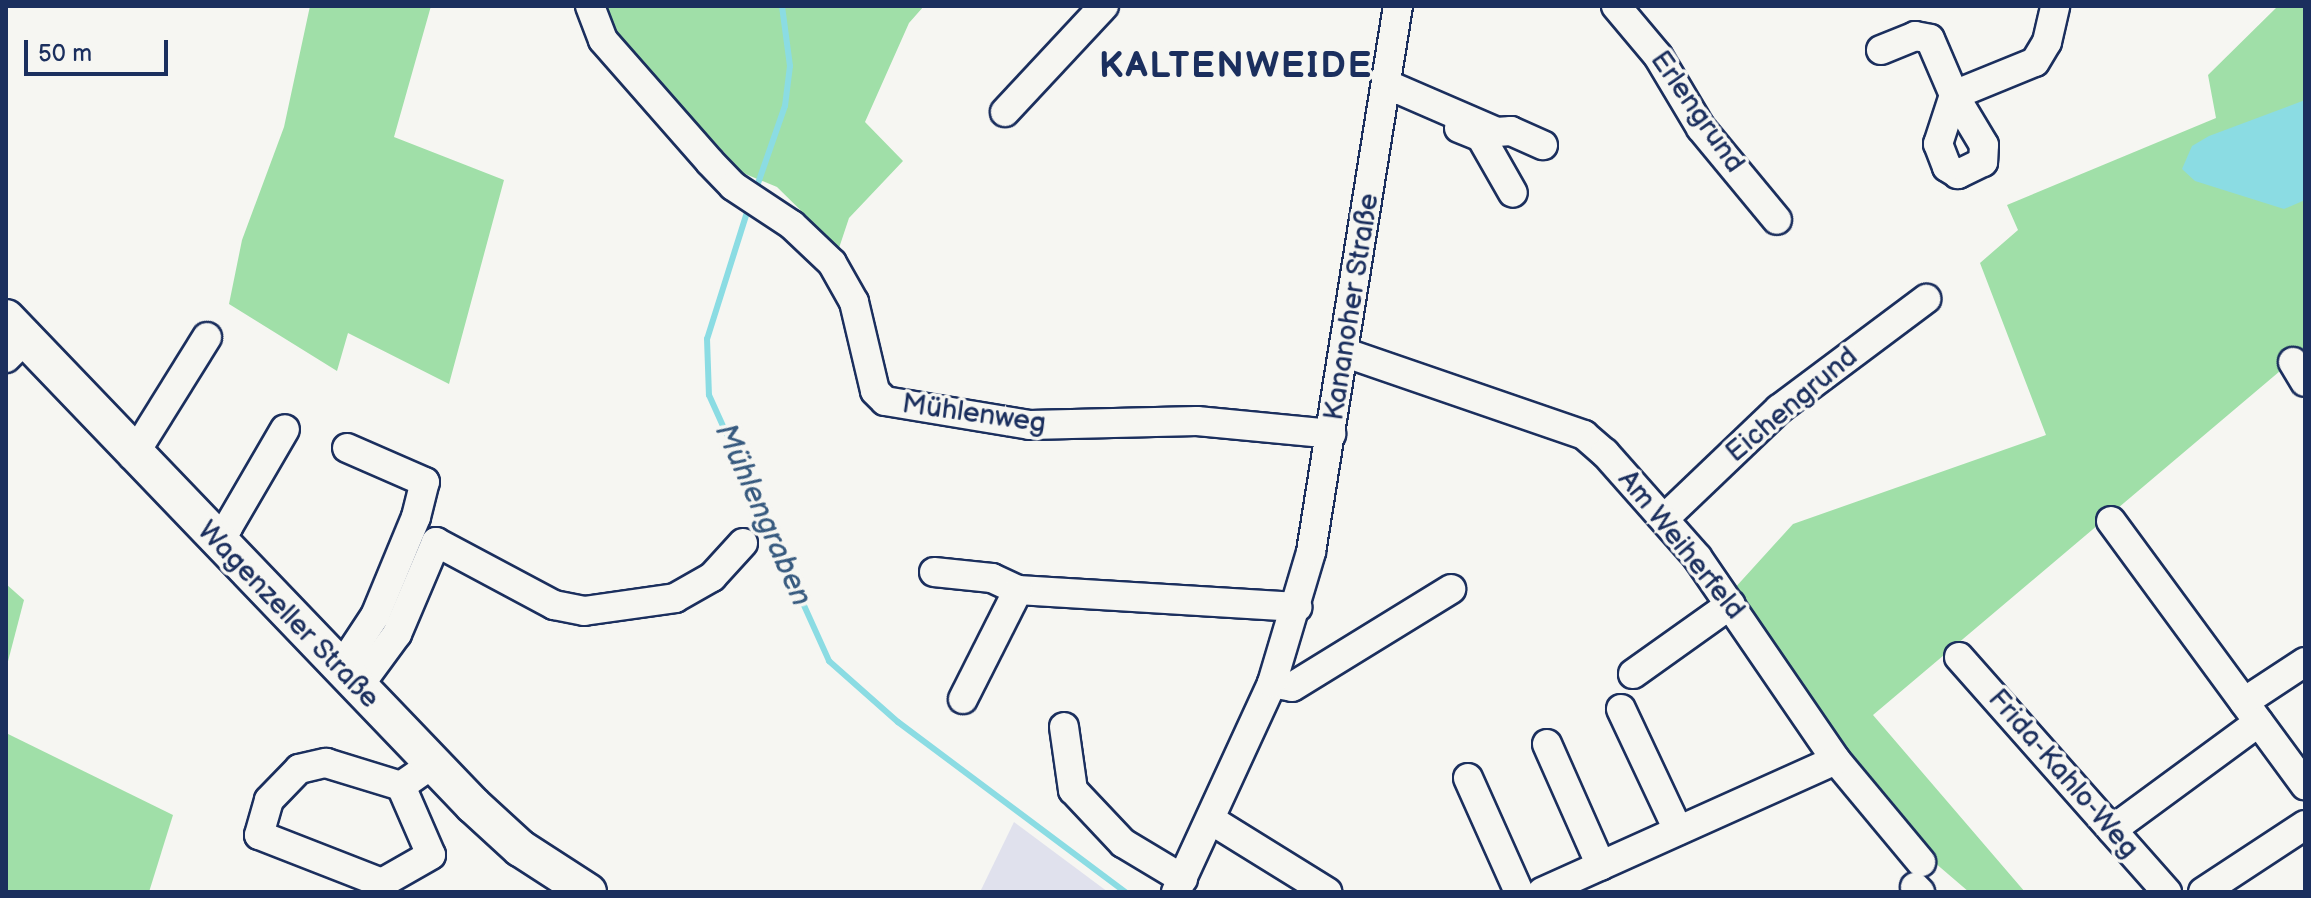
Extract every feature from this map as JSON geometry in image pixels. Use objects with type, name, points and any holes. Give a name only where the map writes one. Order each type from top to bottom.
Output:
[{"type":"main road","name":"Wagenzeller Straße","points":[[12,339],[133,456],[433,764],[520,848],[588,892]]},
{"type":"street","name":"Mühlenweg","points":[[590,6],[603,40],[752,201],[792,225],[832,263],[854,302],[875,391],[885,401],[1030,425],[1197,421],[1331,434]]},
{"type":"street","points":[[1005,112],[1104,6]]},
{"type":"street","name":"Kananoher Straße","points":[[1180,886],[1272,683],[1297,607],[1346,353],[1398,6]]},
{"type":"street","name":"Erlengrund","points":[[1616,6],[1658,56],[1701,128],[1777,220]]},
{"type":"street","points":[[1881,50],[1915,36],[1930,39],[1954,95],[1984,145],[1983,162],[1958,174],[1947,167],[1938,144],[1954,95],[2035,62],[2047,42],[2055,6]]},
{"type":"street","points":[[1385,90],[1497,132],[1511,131],[1543,145]]},
{"type":"street","points":[[1385,90],[1481,137],[1513,193]]},
{"type":"street","name":"Eichengrund","points":[[1665,518],[1779,409],[1926,299]]},
{"type":"street","points":[[133,456],[207,337]]},
{"type":"street","name":"Am Weiherfeld","points":[[1346,353],[1584,435],[1665,518],[1731,604],[1919,880]]},
{"type":"street","points":[[215,539],[228,527],[285,429]]},
{"type":"street","points":[[347,448],[425,482],[416,517],[349,678]]},
{"type":"street","points":[[2111,521],[2305,785]]},
{"type":"street","points":[[349,678],[397,634],[436,542],[554,605],[584,611],[675,598],[712,577],[743,543]]},
{"type":"street","points":[[934,572],[992,578],[1018,590],[1297,607]]},
{"type":"street","points":[[1272,683],[1292,687],[1451,589]]},
{"type":"street","points":[[963,699],[1018,590]]},
{"type":"street","points":[[1633,674],[1731,604]]},
{"type":"street","name":"Frida-Kahlo-Weg","points":[[1959,657],[2167,892]]},
{"type":"street","points":[[2112,830],[2252,712],[2305,662]]},
{"type":"street","points":[[1621,709],[1678,830]]},
{"type":"street","points":[[1064,727],[1073,790],[1123,843],[1180,886]]},
{"type":"street","points":[[1547,744],[1601,866]]},
{"type":"street","points":[[1542,892],[1836,760]]},
{"type":"street","points":[[326,763],[401,786],[431,855],[381,888],[265,841],[259,822],[269,800],[299,769],[326,763]]},
{"type":"street","points":[[401,786],[433,764]]},
{"type":"street","points":[[1468,778],[1519,892]]},
{"type":"street","points":[[1211,820],[1327,892]]},
{"type":"street","points":[[2203,892],[2305,825]]},
{"type":"shaded area","points":[[1014,822],[1108,892],[980,892]]},
{"type":"green space","points":[[310,6],[431,6],[394,137],[504,180],[449,384],[348,333],[337,371],[229,304],[242,240],[284,127]]},
{"type":"green space","points":[[602,6],[924,6],[909,23],[865,122],[903,161],[849,218],[839,248],[777,187],[743,173],[609,27]]},
{"type":"green space","points":[[2278,6],[2305,6],[2305,350],[1873,715],[2025,892],[1969,892],[1927,856],[1839,745],[1733,590],[1793,524],[2046,435],[1980,263],[2018,230],[2007,205],[2216,118],[2208,75]]},
{"type":"green space","points":[[6,584],[24,600],[6,669]]},
{"type":"green space","points":[[6,733],[173,815],[149,892],[6,892]]},
{"type":"water","points":[[2305,100],[2305,200],[2284,209],[2195,181],[2182,169],[2192,146],[2209,136]]},
{"type":"waterway","name":"Mühlengraben","points":[[755,192],[785,106],[790,66],[782,6]]},
{"type":"waterway","name":"Mühlengraben","points":[[749,206],[707,339],[709,395],[829,661],[898,722],[1125,892]]},
{"type":"district","name":"KALTENWEIDE","points":[[1236,67]]}]
